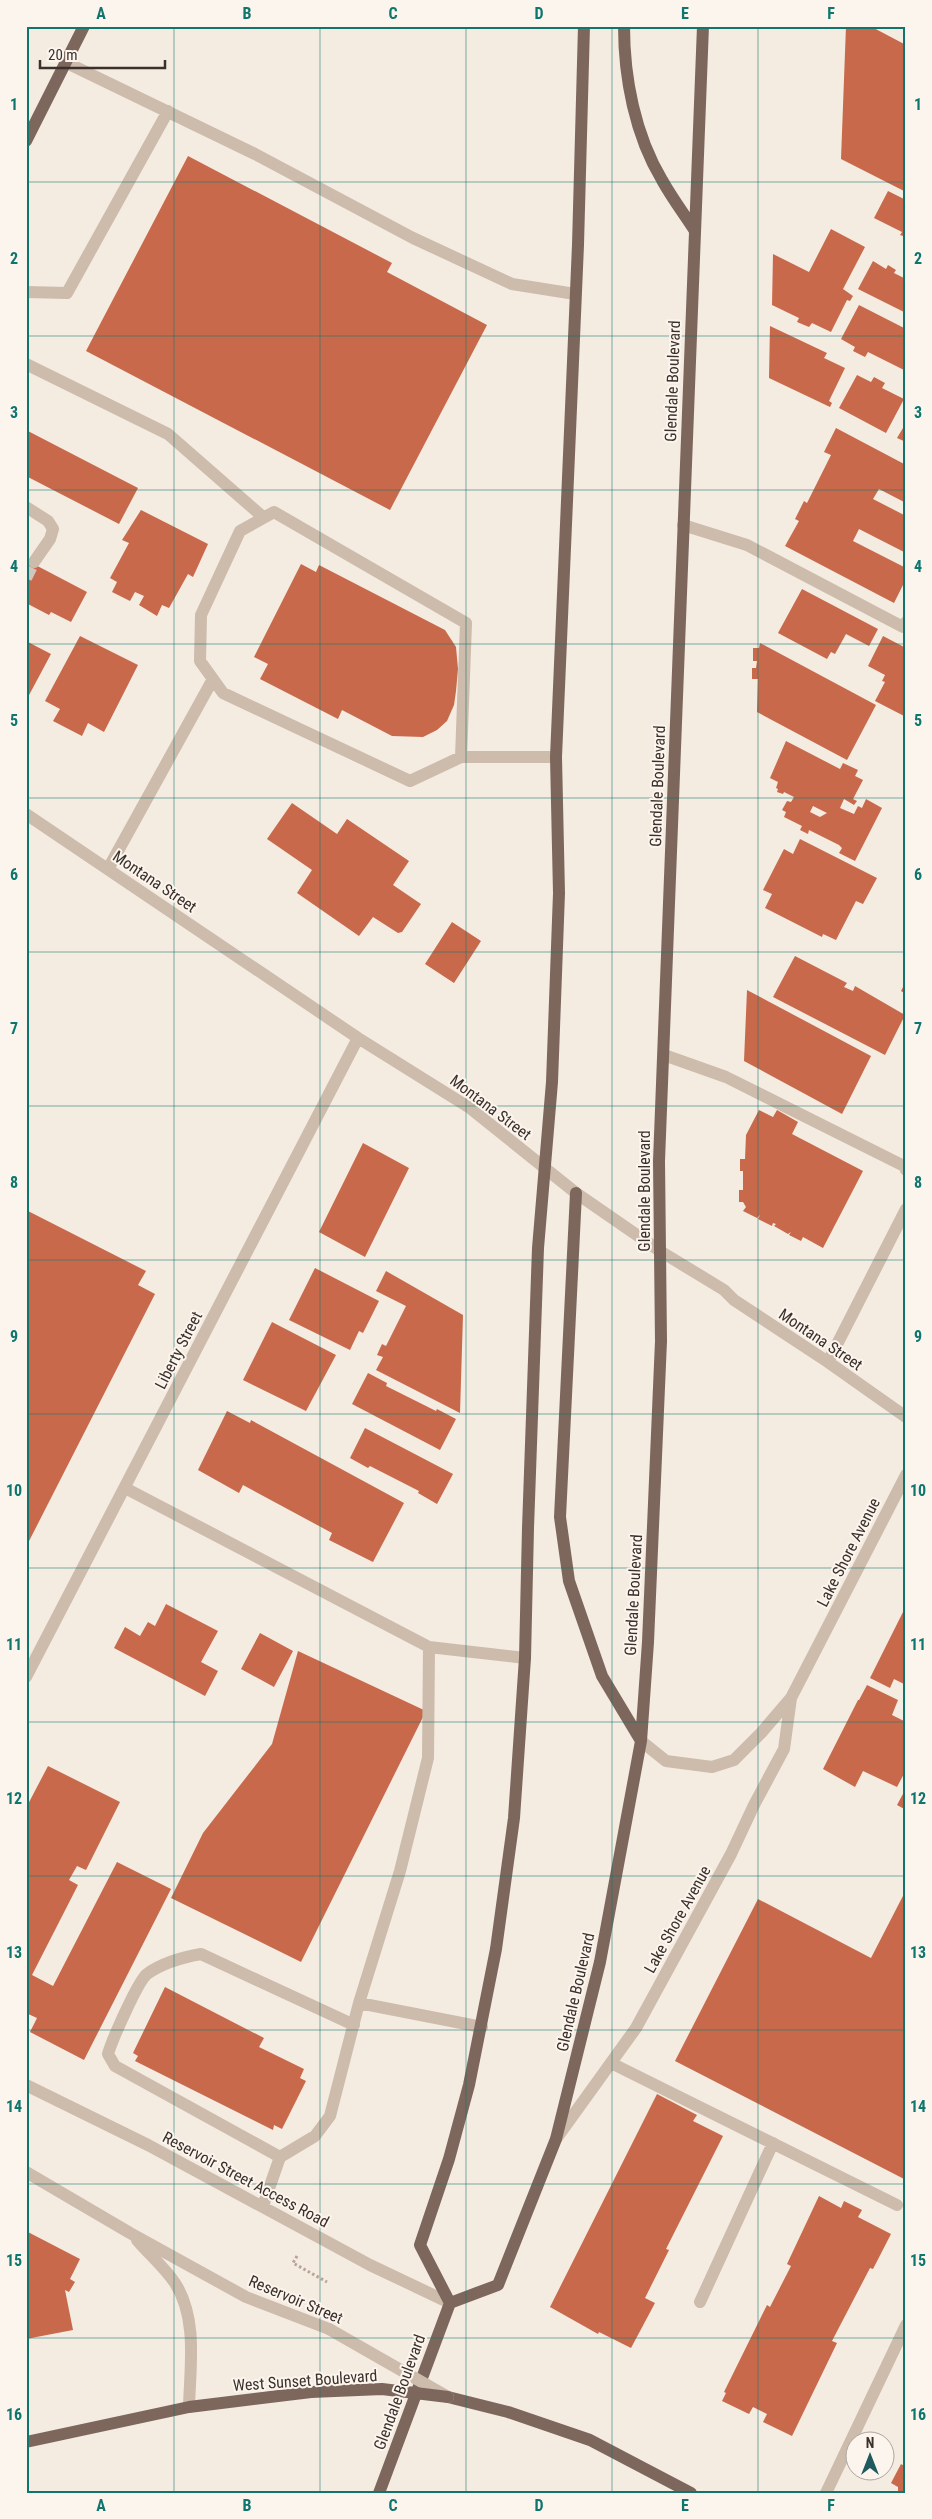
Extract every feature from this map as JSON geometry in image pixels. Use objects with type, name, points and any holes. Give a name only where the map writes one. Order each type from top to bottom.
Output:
[{"type":"main road","points":[[26,141],[84,26]]},
{"type":"main road","points":[[450,2303],[420,2245],[449,2159],[469,2085],[496,1949],[514,1818],[525,1658],[538,1248],[552,1082],[559,893],[556,757],[584,26]]},
{"type":"main road","points":[[624,26],[624,56],[629,87],[646,147],[661,179],[695,232]]},
{"type":"main road","name":"Glendale Boulevard","points":[[379,2493],[450,2303],[498,2286],[556,2139],[600,1962],[641,1741],[648,1642],[661,1341],[659,1161],[703,26]]},
{"type":"main road","points":[[576,1193],[560,1517],[569,1581],[599,1668],[641,1741]]},
{"type":"main road","name":"West Sunset Boulevard","points":[[26,2442],[189,2407],[311,2392],[382,2389],[448,2397],[508,2412],[590,2440],[691,2493]]},
{"type":"street","points":[[65,62],[256,154],[413,238],[512,284],[575,294]]},
{"type":"street","points":[[26,292],[67,293],[168,112]]},
{"type":"street","points":[[26,364],[168,434],[264,517]]},
{"type":"street","points":[[26,506],[48,521],[53,529],[50,539],[34,562]]},
{"type":"street","points":[[461,757],[466,623],[274,512],[240,531],[201,615],[200,661],[223,693],[410,781],[461,757],[556,757]]},
{"type":"street","points":[[683,525],[747,545],[903,627],[906,622]]},
{"type":"street","points":[[108,869],[213,679]]},
{"type":"street","name":"Montana Street","points":[[26,814],[358,1038],[470,1108],[576,1193],[660,1251],[724,1290],[734,1300],[828,1362],[906,1417]]},
{"type":"street","name":"Liberty Street","points":[[26,1677],[358,1038]]},
{"type":"street","points":[[664,1055],[726,1077],[904,1166],[906,1170]]},
{"type":"street","points":[[828,1362],[906,1209]]},
{"type":"street","name":"Lake Shore Avenue","points":[[641,1741],[666,1761],[712,1767],[734,1760],[791,1698],[906,1475]]},
{"type":"street","points":[[125,1488],[429,1647],[525,1658]]},
{"type":"street","points":[[264,2206],[280,2157],[315,2136],[330,2116],[359,2003],[400,1871],[428,1758],[429,1647]]},
{"type":"street","name":"Lake Shore Avenue","points":[[556,2139],[636,2028],[731,1854],[754,1804],[784,1749],[791,1698]]},
{"type":"street","points":[[280,2157],[115,2066],[108,2054],[112,2036],[146,1974],[183,1957],[202,1954],[354,2025]]},
{"type":"street","points":[[359,2003],[482,2027]]},
{"type":"street","points":[[611,2063],[897,2205]]},
{"type":"street","name":"Reservoir Street Access Road","points":[[26,2085],[148,2145],[370,2265],[450,2303]]},
{"type":"street","points":[[700,2302],[773,2143]]},
{"type":"street","name":"Reservoir Street","points":[[26,2172],[130,2233],[246,2297],[329,2329],[448,2397]]},
{"type":"street","name":"Reservoir Street","points":[[130,2233],[175,2283],[188,2310],[191,2339],[189,2407]]},
{"type":"street","points":[[826,2493],[906,2325]]},
{"type":"building","points":[[846,26],[870,26],[906,45],[906,192],[841,159]]},
{"type":"building","points":[[188,156],[392,263],[387,272],[487,325],[390,510],[86,351]]},
{"type":"building","points":[[888,191],[906,200],[906,237],[900,235],[902,232],[874,218]]},
{"type":"building","points":[[831,229],[865,247],[843,289],[853,296],[850,301],[847,300],[831,332],[812,323],[809,327],[797,322],[799,318],[772,305],[773,254],[809,272]]},
{"type":"building","points":[[873,261],[886,269],[888,265],[896,270],[894,273],[906,279],[906,313],[858,289]]},
{"type":"building","points":[[859,305],[906,329],[906,371],[868,352],[865,357],[853,351],[855,347],[841,339]]},
{"type":"building","points":[[770,326],[827,353],[824,358],[845,368],[829,401],[832,403],[830,407],[769,378]]},
{"type":"building","points":[[857,375],[871,382],[874,377],[885,383],[882,388],[904,399],[886,433],[839,408]]},
{"type":"building","points":[[906,423],[906,442],[897,438]]},
{"type":"building","points":[[836,428],[906,465],[906,503],[879,489],[873,499],[906,516],[906,553],[859,529],[853,541],[906,568],[906,579],[894,603],[785,546],[799,521],[795,519],[804,501],[807,503],[831,455],[824,452]]},
{"type":"building","points":[[26,430],[138,488],[119,524],[26,476]]},
{"type":"building","points":[[141,510],[208,544],[193,577],[188,574],[169,608],[162,605],[157,616],[139,605],[144,596],[135,592],[130,601],[112,592],[117,582],[110,578],[129,543],[122,540]]},
{"type":"building","points":[[26,560],[87,592],[71,622],[51,612],[49,615],[26,603]]},
{"type":"building","points":[[301,564],[316,572],[319,565],[445,630],[456,647],[458,669],[454,705],[447,721],[437,730],[423,737],[392,736],[342,710],[338,719],[260,679],[268,664],[254,657]]},
{"type":"building","points":[[802,589],[878,629],[869,646],[846,634],[835,654],[831,652],[827,659],[778,633]]},
{"type":"building","points":[[80,636],[138,665],[104,732],[88,723],[82,736],[53,721],[60,709],[45,701]]},
{"type":"building","points":[[883,636],[906,648],[906,717],[875,701],[885,682],[882,681],[885,675],[868,666]]},
{"type":"building","points":[[26,641],[51,654],[28,697],[26,696]]},
{"type":"building","points":[[760,643],[876,705],[847,760],[757,712],[758,679],[752,679],[752,668],[756,668],[757,661],[753,661],[753,648],[759,648]]},
{"type":"building","points":[[786,741],[840,769],[843,763],[858,770],[855,776],[863,780],[853,799],[857,801],[854,805],[844,799],[840,808],[854,814],[858,806],[862,808],[866,799],[882,808],[855,861],[839,853],[842,848],[839,845],[809,830],[808,834],[800,830],[802,826],[784,817],[786,812],[782,810],[787,801],[791,802],[794,797],[784,792],[783,794],[777,792],[778,782],[770,778]],"holes":[[[813,806],[827,813],[820,817],[810,812]]]},
{"type":"building","points":[[292,803],[337,834],[347,819],[409,861],[393,885],[421,904],[402,932],[398,933],[373,917],[359,936],[297,893],[312,870],[267,839]]},
{"type":"building","points":[[800,839],[877,878],[863,904],[856,901],[836,940],[823,934],[822,937],[765,908],[772,894],[763,890],[784,849],[793,854]]},
{"type":"building","points":[[452,922],[481,941],[454,983],[425,964]]},
{"type":"building","points":[[795,956],[847,983],[844,987],[853,991],[855,986],[905,1015],[885,1055],[773,997]]},
{"type":"building","points":[[906,981],[906,994],[901,991]]},
{"type":"building","points":[[747,990],[871,1056],[842,1114],[744,1061]]},
{"type":"building","points":[[759,1110],[773,1117],[777,1110],[798,1122],[792,1134],[863,1171],[823,1248],[803,1237],[801,1241],[789,1235],[791,1232],[788,1234],[774,1226],[776,1224],[773,1223],[772,1226],[758,1219],[760,1215],[757,1218],[743,1211],[746,1207],[743,1202],[739,1202],[739,1190],[743,1190],[743,1171],[740,1171],[740,1159],[745,1159],[746,1135]]},
{"type":"building","points":[[363,1143],[409,1168],[365,1257],[319,1232]]},
{"type":"building","points":[[26,1210],[146,1271],[138,1285],[155,1294],[26,1547]]},
{"type":"building","points":[[315,1268],[379,1301],[363,1333],[359,1331],[350,1350],[289,1320]]},
{"type":"building","points":[[386,1271],[463,1315],[460,1413],[376,1370],[383,1357],[377,1355],[382,1344],[386,1346],[406,1306],[376,1291]]},
{"type":"building","points":[[272,1322],[336,1355],[306,1411],[243,1380]]},
{"type":"building","points":[[368,1373],[387,1383],[386,1386],[456,1419],[440,1450],[352,1404]]},
{"type":"building","points":[[227,1411],[250,1423],[251,1420],[404,1503],[373,1562],[329,1540],[332,1533],[243,1485],[239,1493],[198,1470]]},
{"type":"building","points":[[365,1428],[453,1474],[437,1504],[418,1493],[419,1491],[350,1458]]},
{"type":"building","points":[[166,1604],[218,1631],[201,1662],[218,1671],[205,1696],[114,1648],[125,1627],[140,1636],[148,1622],[155,1626]]},
{"type":"building","points":[[906,1606],[906,1685],[894,1679],[890,1688],[870,1678]]},
{"type":"building","points":[[260,1633],[293,1651],[274,1687],[241,1669]]},
{"type":"building","points":[[298,1651],[426,1711],[301,1962],[171,1898],[203,1833],[272,1744]]},
{"type":"building","points":[[867,1685],[898,1700],[892,1715],[906,1722],[906,1770],[897,1787],[863,1771],[855,1787],[823,1769]]},
{"type":"building","points":[[48,1766],[120,1802],[86,1870],[77,1866],[69,1880],[78,1885],[32,1975],[53,1986],[117,1862],[171,1889],[84,2060],[30,2032],[37,2018],[26,2013],[26,1808]]},
{"type":"building","points":[[904,1792],[906,1793],[906,1810],[897,1805]]},
{"type":"building","points":[[906,1890],[906,2180],[675,2061],[758,1899],[871,1958]]},
{"type":"building","points":[[165,1987],[264,2038],[259,2047],[304,2069],[300,2078],[306,2081],[282,2129],[274,2125],[273,2130],[135,2061],[138,2056],[133,2053]]},
{"type":"building","points":[[657,2094],[697,2115],[693,2121],[723,2136],[666,2249],[669,2250],[645,2298],[655,2303],[631,2348],[599,2332],[598,2334],[550,2307]]},
{"type":"building","points":[[819,2196],[841,2208],[844,2201],[862,2210],[858,2217],[891,2234],[873,2269],[870,2268],[832,2341],[837,2343],[792,2436],[763,2422],[767,2414],[753,2407],[749,2414],[722,2401],[726,2393],[724,2392],[767,2305],[770,2307],[791,2266],[787,2264]]},
{"type":"building","points":[[26,2231],[80,2259],[70,2279],[75,2282],[69,2292],[65,2290],[73,2330],[26,2339]]},
{"type":"building","points":[[901,2464],[906,2467],[906,2493],[898,2493],[898,2487],[891,2483],[894,2482],[894,2477]]},
{"type":"tunnel","points":[[26,578],[34,562]]}]
